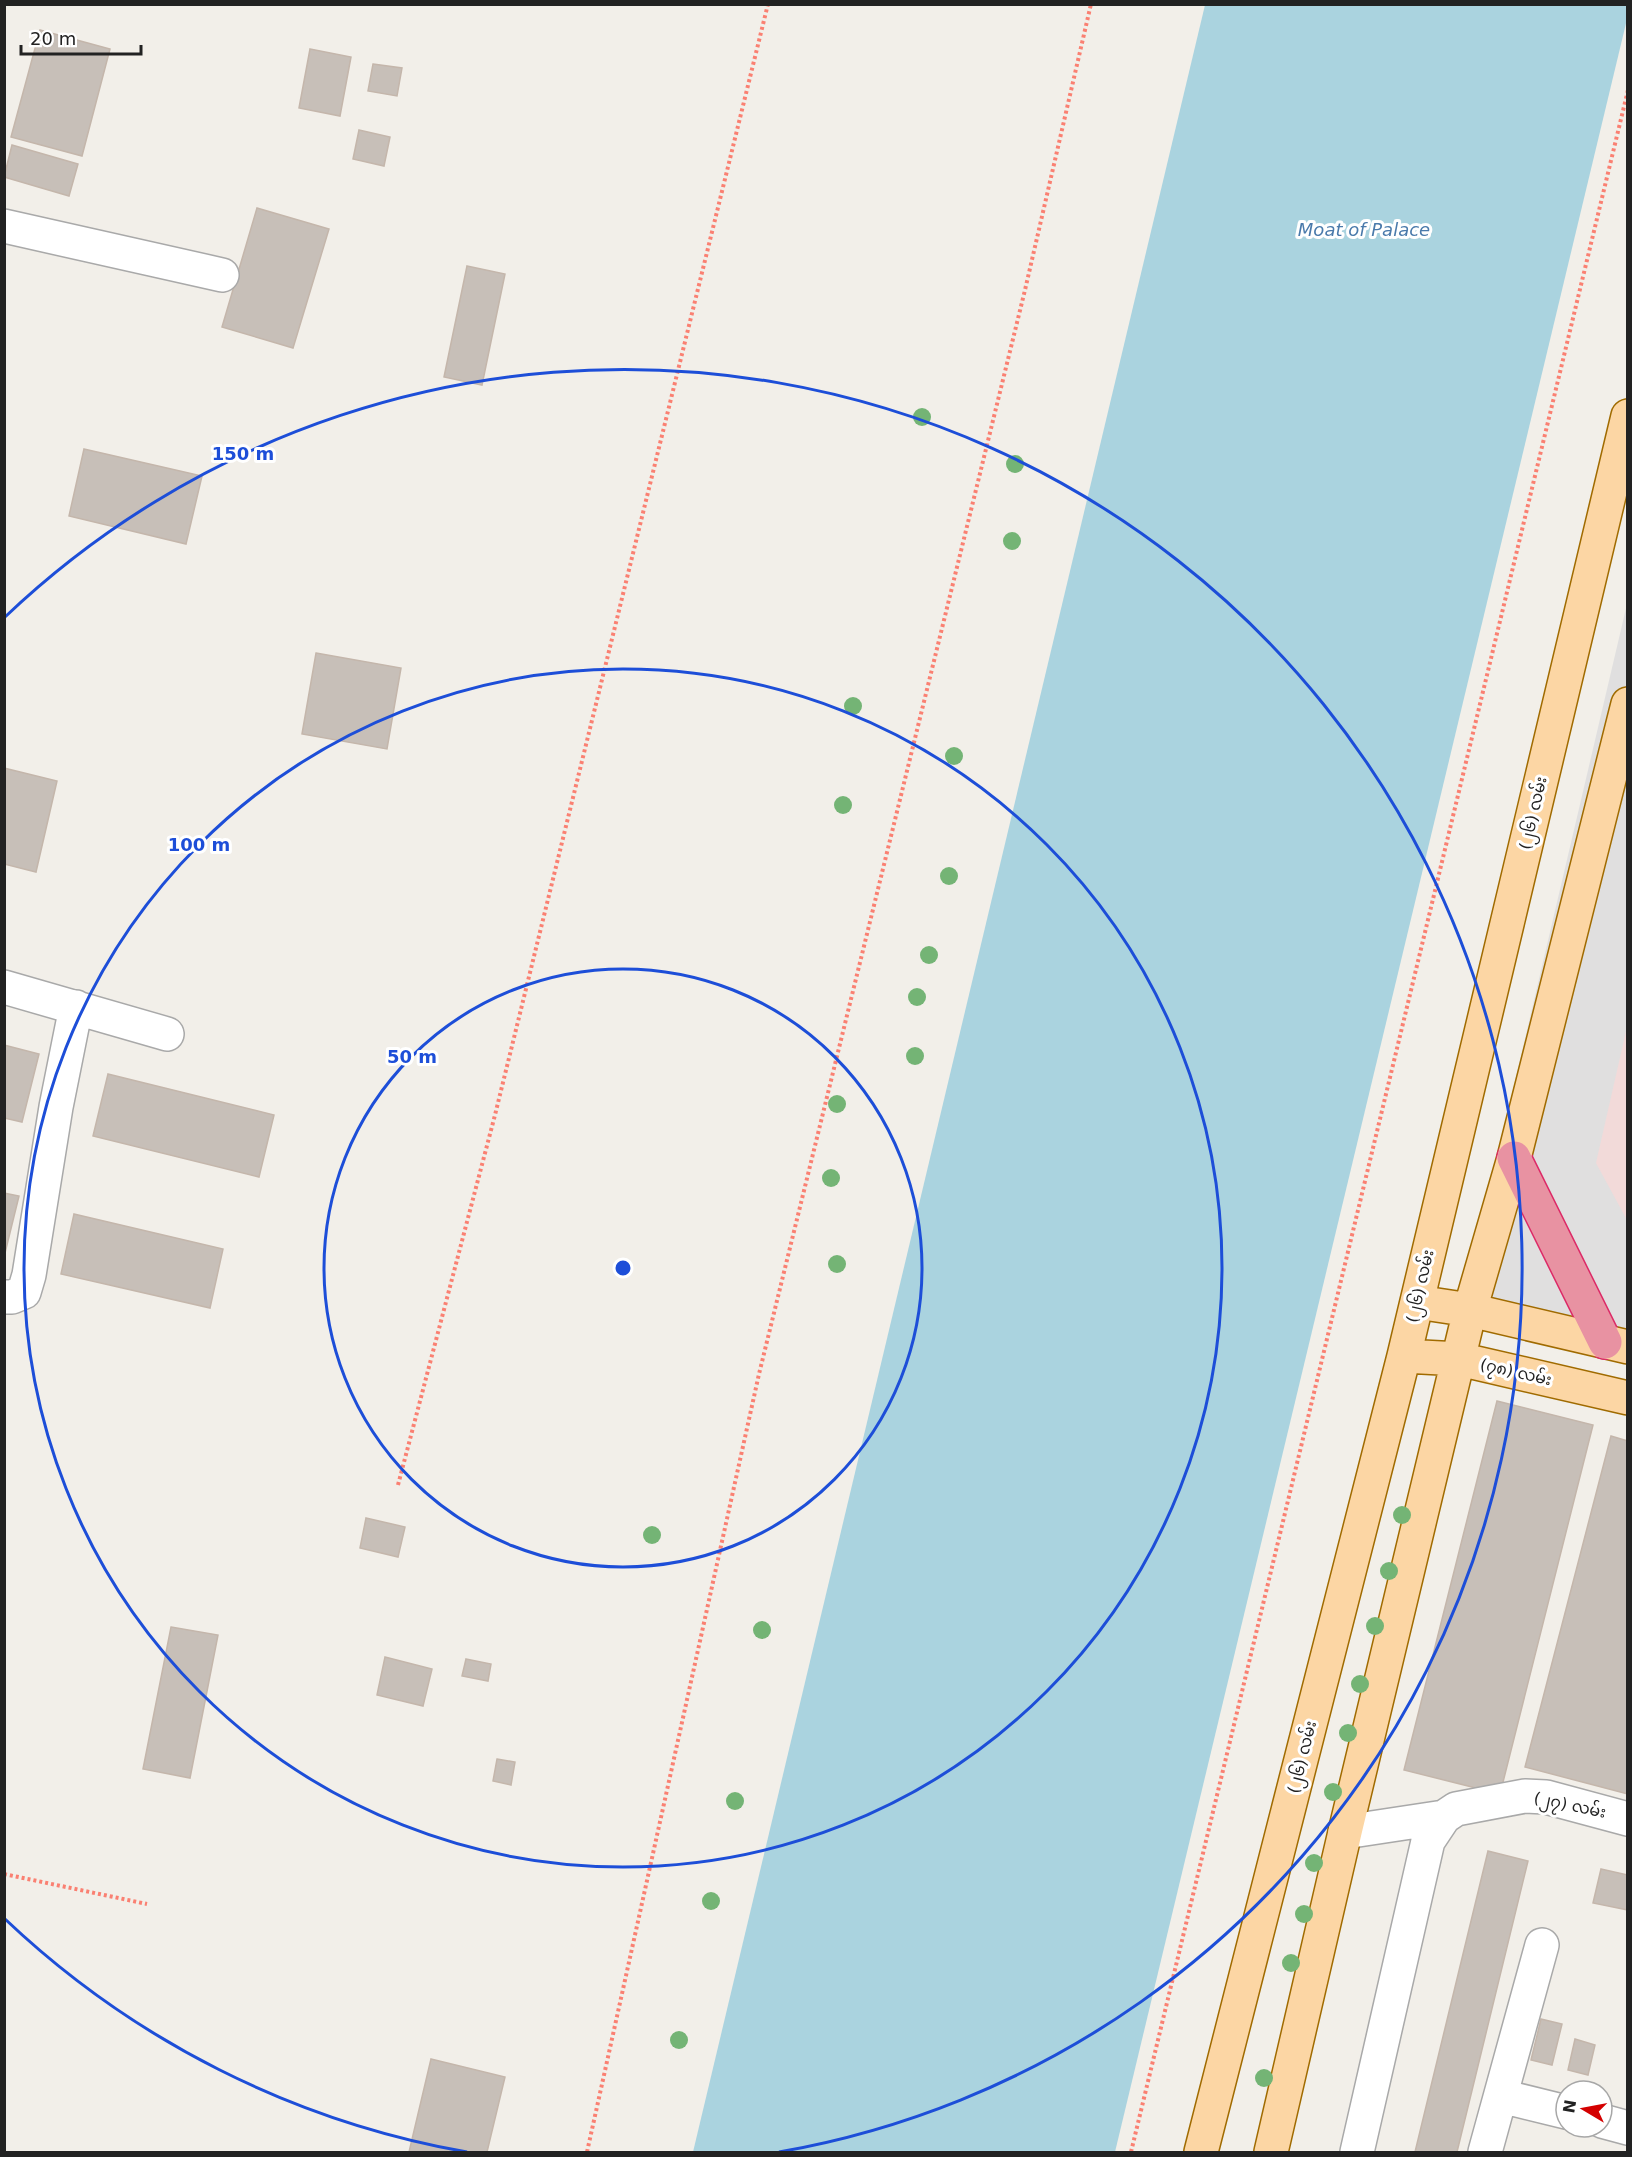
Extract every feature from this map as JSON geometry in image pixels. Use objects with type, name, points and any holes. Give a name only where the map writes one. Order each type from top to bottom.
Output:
[{"type":"highway","points":[[1514,1158],[1616,1345]]},
{"type":"main road","name":"(၂၆) လမ်း","points":[[1201,2152],[1404,1356],[1628,416]]},
{"type":"main road","points":[[1271,2152],[1470,1310],[1514,1158],[1628,704]]},
{"type":"main road","points":[[1417,1302],[1470,1310],[1616,1345]]},
{"type":"main road","name":"(၇၈) လမ်း","points":[[1404,1356],[1459,1359],[1628,1398]]},
{"type":"street","points":[[4,226],[222,274]]},
{"type":"street","points":[[4,987],[167,1034]]},
{"type":"street","points":[[4,1297],[12,1297],[24,1292],[29,1275],[56,1107],[76,1007]]},
{"type":"street","name":"(၂၇) လမ်း","points":[[1345,1832],[1444,1817],[1456,1809],[1525,1796],[1546,1797],[1628,1819]]},
{"type":"street","points":[[1357,2152],[1428,1841],[1444,1817]]},
{"type":"street","points":[[1485,2152],[1542,1945]]},
{"type":"street","points":[[1501,2096],[1554,2109]]},
{"type":"path","points":[[398,1485],[495,1115],[768,4]]},
{"type":"path","points":[[587,2152],[759,1374],[1025,290],[1091,4]]},
{"type":"path","points":[[1131,2152],[1628,90]]},
{"type":"path","points":[[4,1874],[147,1904]]},
{"type":"shaded area","points":[[1627,604],[1627,1360],[1459,1320]]},
{"type":"shaded area","points":[[1627,1027],[1628,1220],[1596,1163]]},
{"type":"water","name":"Moat of Palace","points":[[1627,4],[1628,15],[1115,2152],[693,2152],[1205,5]]},
{"type":"building","points":[[40,30],[110,49],[82,156],[11,137]]},
{"type":"building","points":[[310,49],[351,57],[340,116],[299,108]]},
{"type":"building","points":[[373,64],[402,68],[397,96],[368,91]]},
{"type":"building","points":[[359,130],[390,137],[384,166],[353,159]]},
{"type":"building","points":[[12,145],[78,164],[69,196],[4,177]]},
{"type":"building","points":[[257,208],[329,229],[293,348],[222,327]]},
{"type":"building","points":[[467,266],[505,274],[482,385],[444,377]]},
{"type":"building","points":[[84,449],[202,476],[186,544],[69,516]]},
{"type":"building","points":[[316,653],[401,668],[387,749],[302,734]]},
{"type":"building","points":[[4,768],[57,781],[36,872],[4,864]]},
{"type":"building","points":[[4,1045],[39,1054],[22,1122],[4,1118]]},
{"type":"building","points":[[108,1074],[274,1115],[259,1177],[93,1136]]},
{"type":"building","points":[[4,1193],[19,1196],[4,1257]]},
{"type":"building","points":[[74,1214],[223,1249],[210,1308],[61,1274]]},
{"type":"building","points":[[1497,1401],[1593,1425],[1500,1794],[1404,1770]]},
{"type":"building","points":[[1611,1436],[1628,1441],[1628,1794],[1525,1767]]},
{"type":"building","points":[[366,1518],[405,1527],[398,1557],[360,1548]]},
{"type":"building","points":[[171,1627],[218,1635],[190,1778],[143,1769]]},
{"type":"building","points":[[385,1657],[432,1669],[423,1706],[377,1695]]},
{"type":"building","points":[[466,1659],[491,1664],[488,1681],[462,1676]]},
{"type":"building","points":[[497,1759],[515,1762],[511,1785],[493,1781]]},
{"type":"building","points":[[1488,1851],[1528,1861],[1457,2152],[1415,2152]]},
{"type":"building","points":[[1601,1869],[1628,1875],[1628,1910],[1593,1903]]},
{"type":"building","points":[[1541,2019],[1562,2024],[1552,2065],[1531,2060]]},
{"type":"building","points":[[1575,2039],[1595,2045],[1588,2075],[1568,2070]]},
{"type":"building","points":[[431,2059],[505,2077],[487,2152],[409,2152]]}]
